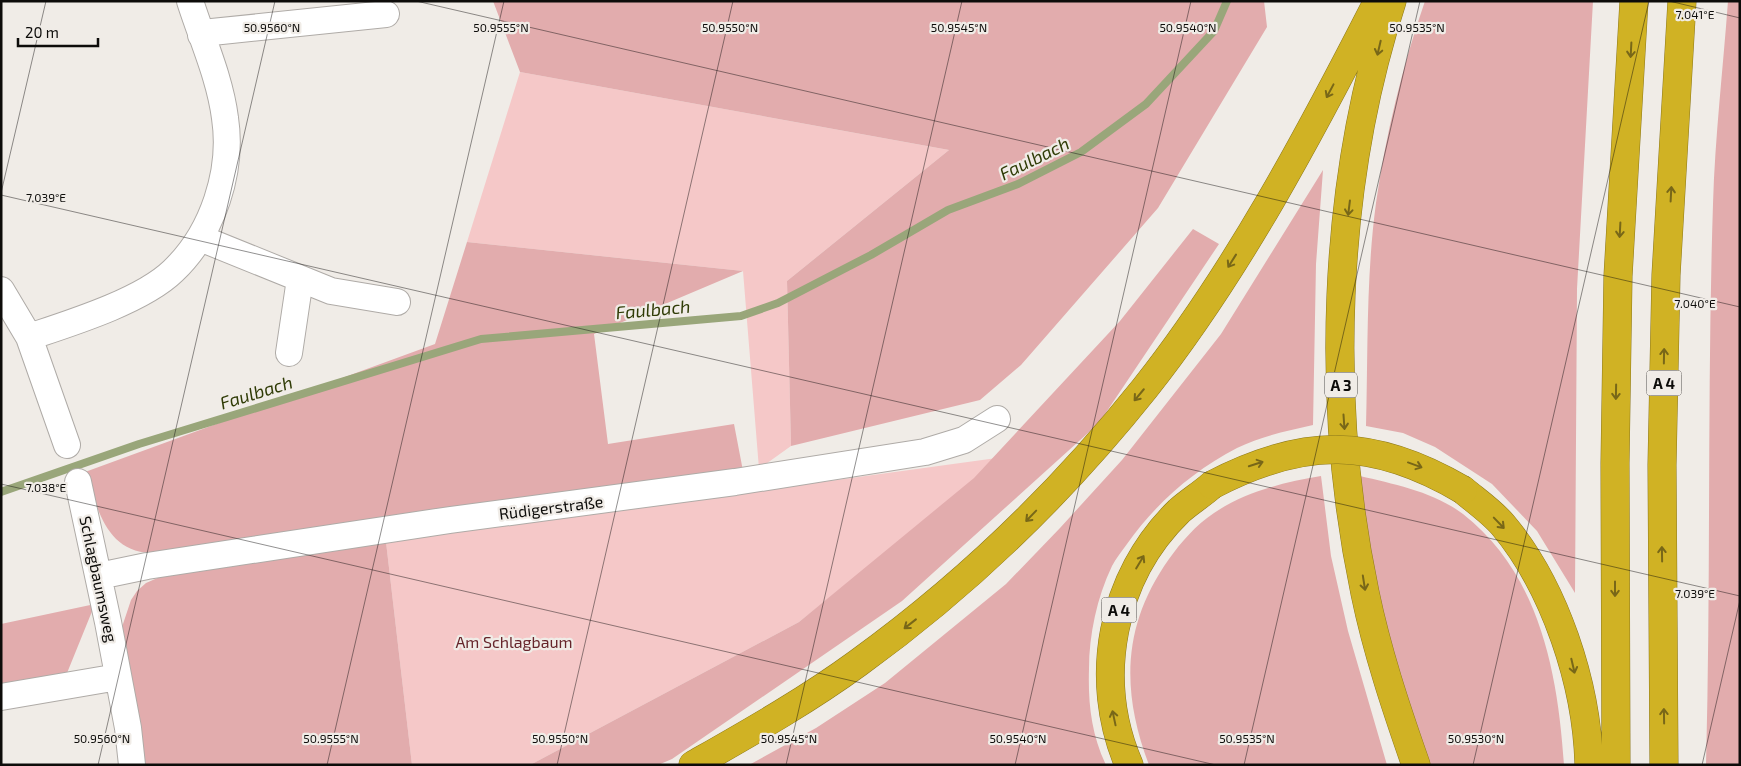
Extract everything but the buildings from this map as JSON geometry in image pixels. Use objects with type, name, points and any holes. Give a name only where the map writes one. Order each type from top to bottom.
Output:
[{"type":"highway","points":[[692,765],[774,719],[857,664],[915,619],[1012,536],[1081,464],[1146,387],[1205,305],[1262,212],[1378,1]]},
{"type":"highway","name":"A 3","points":[[1392,1],[1383,29],[1358,140],[1344,253],[1340,366],[1348,480],[1365,592],[1394,702],[1416,765]]},
{"type":"highway","points":[[1616,765],[1615,463],[1618,276],[1634,1]]},
{"type":"highway","name":"A 4","points":[[1664,765],[1662,435],[1666,275],[1682,1]]},
{"type":"highway","name":"A 4","points":[[1129,765],[1119,743],[1111,702],[1109,660],[1116,619],[1130,579],[1152,543],[1179,511],[1212,485],[1246,467],[1282,456],[1320,450],[1348,450],[1395,458],[1431,471],[1463,490],[1502,525],[1534,571],[1568,645],[1588,736],[1589,765]]},
{"type":"street","points":[[29,337],[62,326],[139,294],[173,271],[200,238],[218,198],[226,159],[226,118],[218,86],[190,1]]},
{"type":"street","points":[[201,35],[212,32],[386,14]]},
{"type":"street","points":[[200,238],[330,291],[397,302]]},
{"type":"street","points":[[289,353],[300,279]]},
{"type":"street","points":[[1,290],[29,337],[67,445]]},
{"type":"street","name":"Rüdigerstraße","points":[[98,576],[147,566],[421,524],[735,482],[925,452],[964,440],[997,419]]},
{"type":"street","name":"Schlagbaumsweg","points":[[78,482],[128,728],[132,765]]},
{"type":"street","points":[[1,697],[118,677]]},
{"type":"green space","points":[[520,72],[949,150],[787,281],[791,446],[759,469],[743,271],[467,242]]},
{"type":"green space","name":"Am Schlagbaum","points":[[1004,457],[799,622],[530,765],[412,765],[386,542]]},
{"type":"shaded area","points":[[493,1],[1264,1],[1267,27],[1158,208],[1021,365],[980,400],[791,446],[787,281],[949,150],[520,72]]},
{"type":"shaded area","points":[[1425,1],[1593,1],[1577,289],[1575,593],[1537,531],[1492,484],[1435,447],[1403,433],[1366,426],[1370,259],[1376,203],[1396,101]]},
{"type":"shaded area","points":[[1728,1],[1740,1],[1740,765],[1706,765],[1713,204],[1717,128]]},
{"type":"shaded area","points":[[1323,170],[1316,264],[1313,425],[1255,440],[1237,448],[1205,467],[1176,489],[1150,515],[1115,560],[1098,603],[1089,656],[1089,694],[1092,718],[1097,742],[1106,765],[749,765],[816,728],[885,683],[1006,584],[1122,460],[1221,334]]},
{"type":"shaded area","points":[[1193,229],[1219,244],[1099,423],[902,601],[672,759],[658,765],[530,765],[799,622],[974,478],[1120,321]]},
{"type":"shaded area","points":[[467,242],[743,271],[594,334],[608,444],[734,424],[743,471],[151,553],[135,550],[123,545],[113,536],[99,513],[85,472],[435,344]]},
{"type":"shaded area","points":[[1321,476],[1331,556],[1348,631],[1387,765],[1149,765],[1134,711],[1131,659],[1142,609],[1153,584],[1184,540],[1195,528],[1214,513],[1239,499],[1265,489]]},
{"type":"shaded area","points":[[1360,476],[1427,494],[1452,506],[1489,538],[1510,566],[1527,596],[1540,628],[1550,661],[1557,696],[1564,765],[1428,765],[1393,656],[1372,567]]},
{"type":"shaded area","points":[[386,542],[412,765],[142,765],[120,633],[131,600],[137,591],[146,583],[162,576]]},
{"type":"shaded area","points":[[95,604],[65,678],[1,689],[1,624]]},
{"type":"waterway","name":"Faulbach","points":[[1,492],[139,444],[481,339],[741,316],[778,303],[871,255],[948,210],[1018,184],[1081,152],[1146,104],[1214,31],[1227,1]]}]
